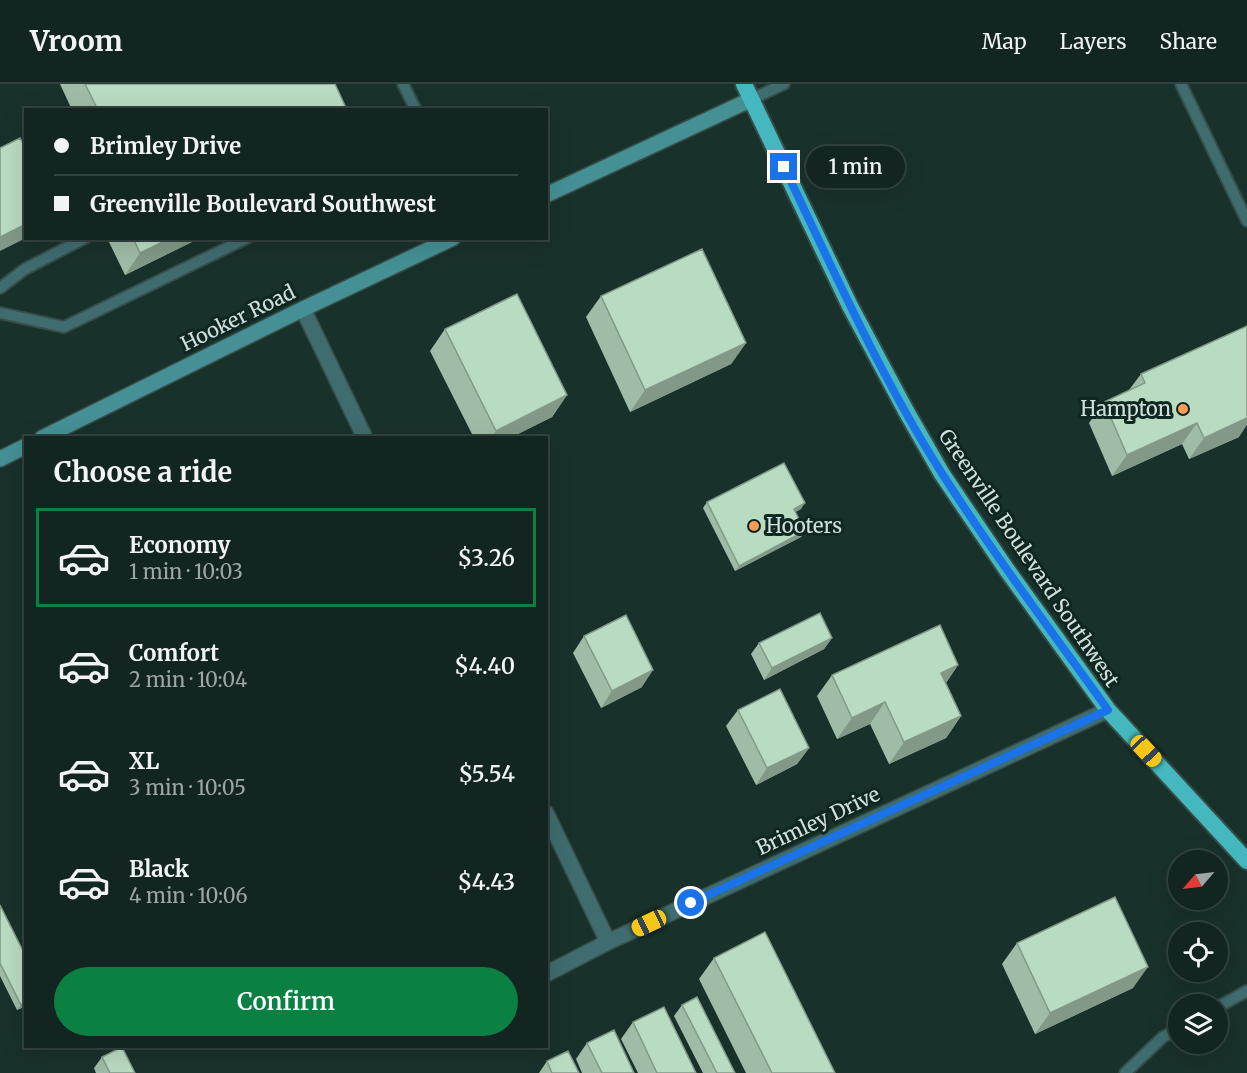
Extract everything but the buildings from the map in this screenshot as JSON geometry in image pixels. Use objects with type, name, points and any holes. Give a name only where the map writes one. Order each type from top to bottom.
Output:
[{"type":"highway","name":"Greenville Boulevard Southwest","points":[[748,92],[850,306],[942,474],[1007,570],[1108,710],[1247,861]]},
{"type":"main road","points":[[548,194],[748,92]]},
{"type":"main road","name":"Hooker Road","points":[[46,436],[449,240]]},
{"type":"main road","points":[[0,459],[24,447]]},
{"type":"street","points":[[303,309],[364,436]]},
{"type":"street","name":"Brimley Drive","points":[[548,973],[608,942],[1108,710]]},
{"type":"street","points":[[548,817],[608,942]]},
{"type":"lane","points":[[403,84],[415,108]]},
{"type":"lane","points":[[748,92],[784,84]]},
{"type":"lane","points":[[1181,84],[1247,221]]},
{"type":"lane","points":[[0,288],[25,270],[81,240]]},
{"type":"lane","points":[[0,313],[64,327],[243,240]]},
{"type":"lane","points":[[1228,1001],[1247,991]]},
{"type":"lane","points":[[1125,1073],[1168,1034]]},
{"type":"place","name":"Hampton","points":[[1183,409]]},
{"type":"place","name":"Hooters","points":[[754,526]]},
{"type":"route","points":[[691,903],[1108,710],[1007,570],[942,474],[877,359],[784,167]]}]
